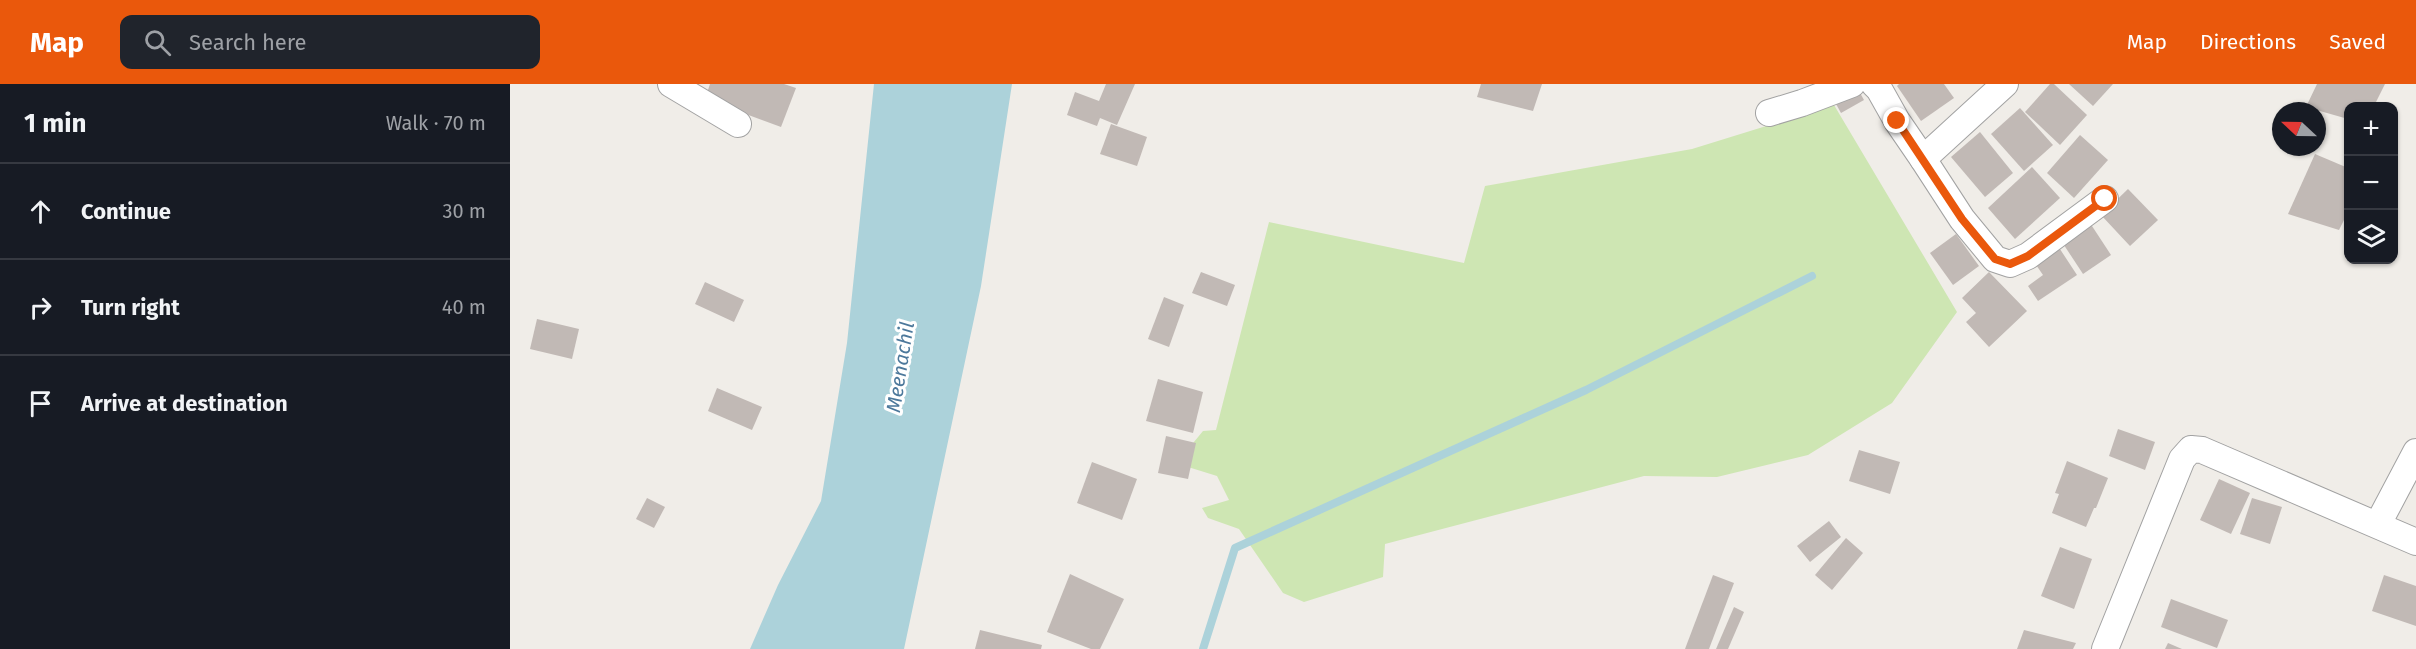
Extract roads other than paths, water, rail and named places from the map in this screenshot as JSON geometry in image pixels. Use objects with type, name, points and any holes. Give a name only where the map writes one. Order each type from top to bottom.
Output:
[{"type":"street","points":[[671,84],[738,124]]},
{"type":"street","points":[[1769,113],[1802,104],[1852,84]]},
{"type":"street","points":[[1874,84],[1880,88],[1897,121],[1962,219],[1995,259],[2010,264],[2028,256],[2105,199]]},
{"type":"street","points":[[1923,159],[2005,84]]},
{"type":"street","points":[[2104,649],[2182,459],[2191,449],[2202,450],[2416,542]]},
{"type":"street","points":[[2378,524],[2416,452]]},
{"type":"water","name":"Meenachil","points":[[874,84],[1012,84],[981,286],[904,649],[750,649],[778,585],[821,501],[847,343]]},
{"type":"waterway","points":[[1203,649],[1235,548],[1586,390],[1812,276]]}]
